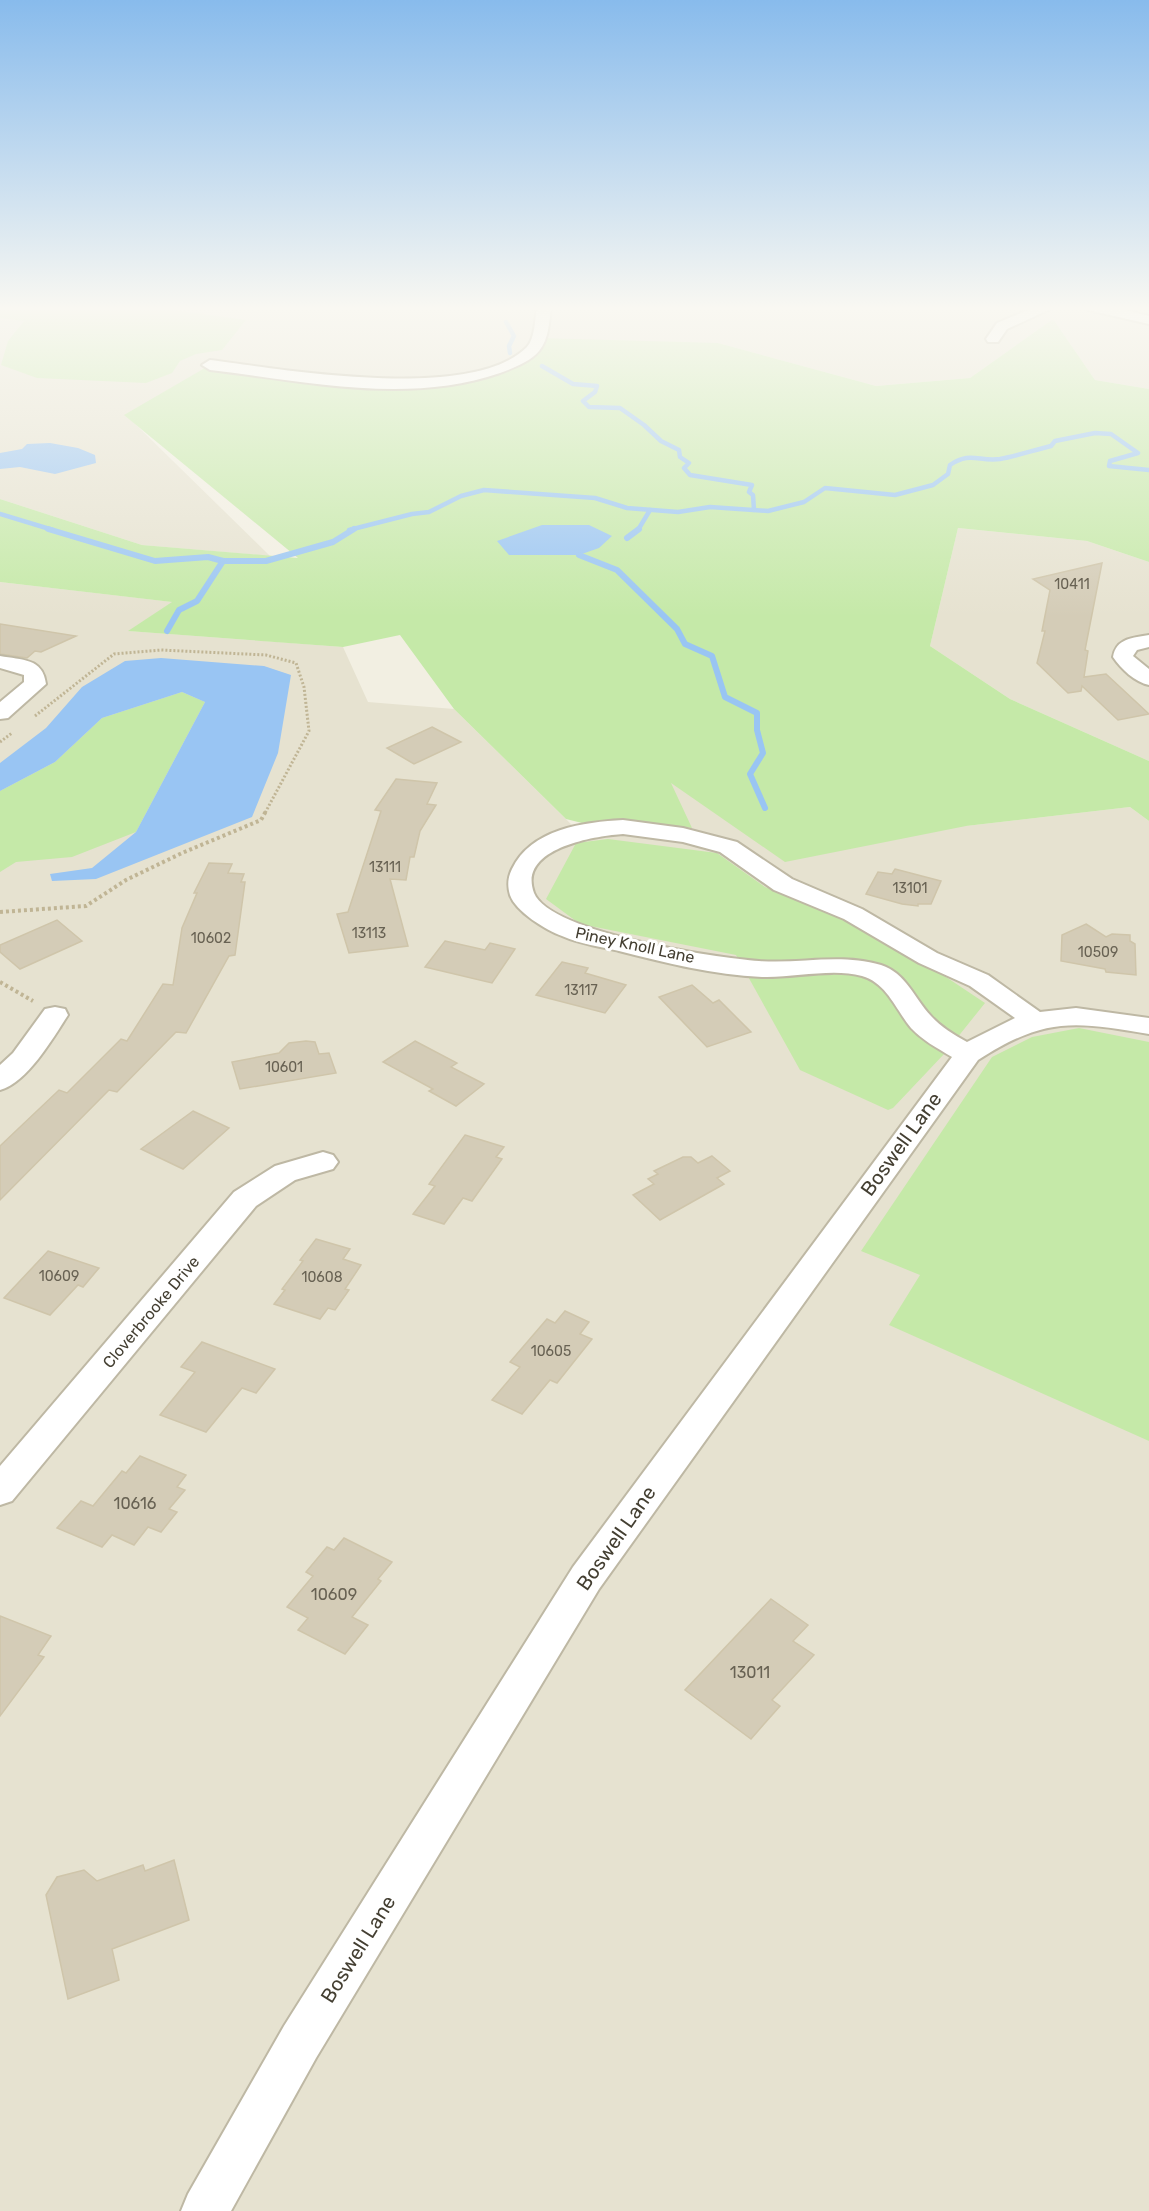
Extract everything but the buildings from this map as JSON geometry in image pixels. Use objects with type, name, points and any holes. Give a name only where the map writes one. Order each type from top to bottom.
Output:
[{"type":"street","points":[[1149,641],[1130,645],[1124,650],[1123,657],[1149,679]]},
{"type":"street","points":[[0,662],[21,666],[34,672],[35,684],[0,713]]},
{"type":"street","name":"Piney Knoll Lane","points":[[968,1054],[934,1034],[920,1022],[886,976],[874,971],[813,965],[769,969],[738,967],[571,932],[548,922],[530,908],[520,889],[521,870],[530,856],[548,844],[569,834],[597,829],[622,827],[714,843],[737,851],[789,888],[851,913],[926,957],[985,983],[1033,1019]]},
{"type":"street","points":[[0,1081],[23,1059],[55,1015]]},
{"type":"street","name":"Boswell Lane","points":[[205,2211],[300,2042],[586,1578],[968,1054],[996,1034],[1033,1019],[1062,1016],[1103,1018],[1149,1026]]},
{"type":"street","name":"Cloverbrooke Drive","points":[[0,1491],[245,1198],[285,1173],[323,1162]]},
{"type":"path","points":[[0,912],[86,906],[135,875],[182,852],[261,820],[309,731],[304,687],[296,663],[266,655],[161,650],[114,654],[27,721]]},
{"type":"path","points":[[0,742],[18,728]]},
{"type":"path","points":[[0,982],[55,1015]]},
{"type":"shaded area","points":[[0,410],[160,410],[125,414],[270,556],[142,545],[0,499]]},
{"type":"shaded area","points":[[958,528],[1087,541],[1149,562],[1149,761],[1010,699],[930,646]]},
{"type":"shaded area","points":[[0,582],[173,602],[129,631],[343,647],[368,702],[454,709],[577,830],[670,782],[966,826],[1130,807],[1149,821],[1149,2211],[0,2211]]},
{"type":"green space","points":[[132,410],[1149,410],[1149,562],[1087,541],[958,528],[930,646],[1010,699],[1149,761],[1149,821],[1130,807],[966,826],[785,862],[671,783],[692,828],[615,820],[582,823],[566,819],[454,709],[400,635],[343,647],[128,631],[172,602],[0,582],[0,499],[142,545],[298,558],[124,415]]},
{"type":"green space","points":[[182,692],[205,702],[136,832],[72,857],[16,862],[0,872],[0,791],[55,762],[102,718]]},
{"type":"green space","points":[[608,839],[717,853],[765,887],[836,914],[913,960],[937,971],[985,1003],[945,1053],[893,1108],[888,1110],[800,1070],[736,955],[580,924],[546,899],[576,843]]},
{"type":"green space","points":[[1079,1028],[1149,1042],[1149,1441],[889,1325],[920,1275],[861,1251],[992,1057],[1032,1037]]},
{"type":"water","points":[[50,443],[78,448],[95,455],[96,463],[55,474],[20,467],[0,469],[0,453],[22,449],[27,444]]},
{"type":"water","points":[[542,525],[589,525],[612,536],[599,548],[579,555],[509,555],[497,541]]},
{"type":"water","points":[[161,658],[264,666],[291,675],[278,753],[252,817],[96,879],[52,881],[50,874],[92,868],[136,832],[205,702],[182,692],[102,718],[55,762],[0,791],[0,763],[46,728],[82,687],[125,661]]},
{"type":"waterway","points":[[623,410],[661,441],[679,450],[680,457],[689,463],[684,468],[690,475],[752,485],[749,492],[753,495],[754,510]]},
{"type":"waterway","points":[[349,530],[429,512],[461,496],[484,490],[595,498],[627,508],[678,512],[710,507],[768,511],[804,502],[825,488],[895,495],[933,485],[948,474],[950,465],[963,459],[1000,459],[1051,446],[1055,441],[1095,433],[1111,434],[1138,453],[1110,461],[1109,466],[1149,470]]},
{"type":"waterway","points":[[638,530],[650,510]]},
{"type":"waterway","points":[[0,514],[53,530]]},
{"type":"waterway","points":[[48,529],[155,561],[208,557],[223,561]]},
{"type":"waterway","points":[[223,561],[266,561],[333,542],[354,529]]},
{"type":"waterway","points":[[627,538],[638,530]]},
{"type":"waterway","points":[[579,555],[617,570],[677,629],[685,644],[712,656],[725,697],[757,713],[757,730],[763,753],[750,774],[765,808]]},
{"type":"waterway","points":[[167,631],[179,610],[197,601],[223,561]]}]
